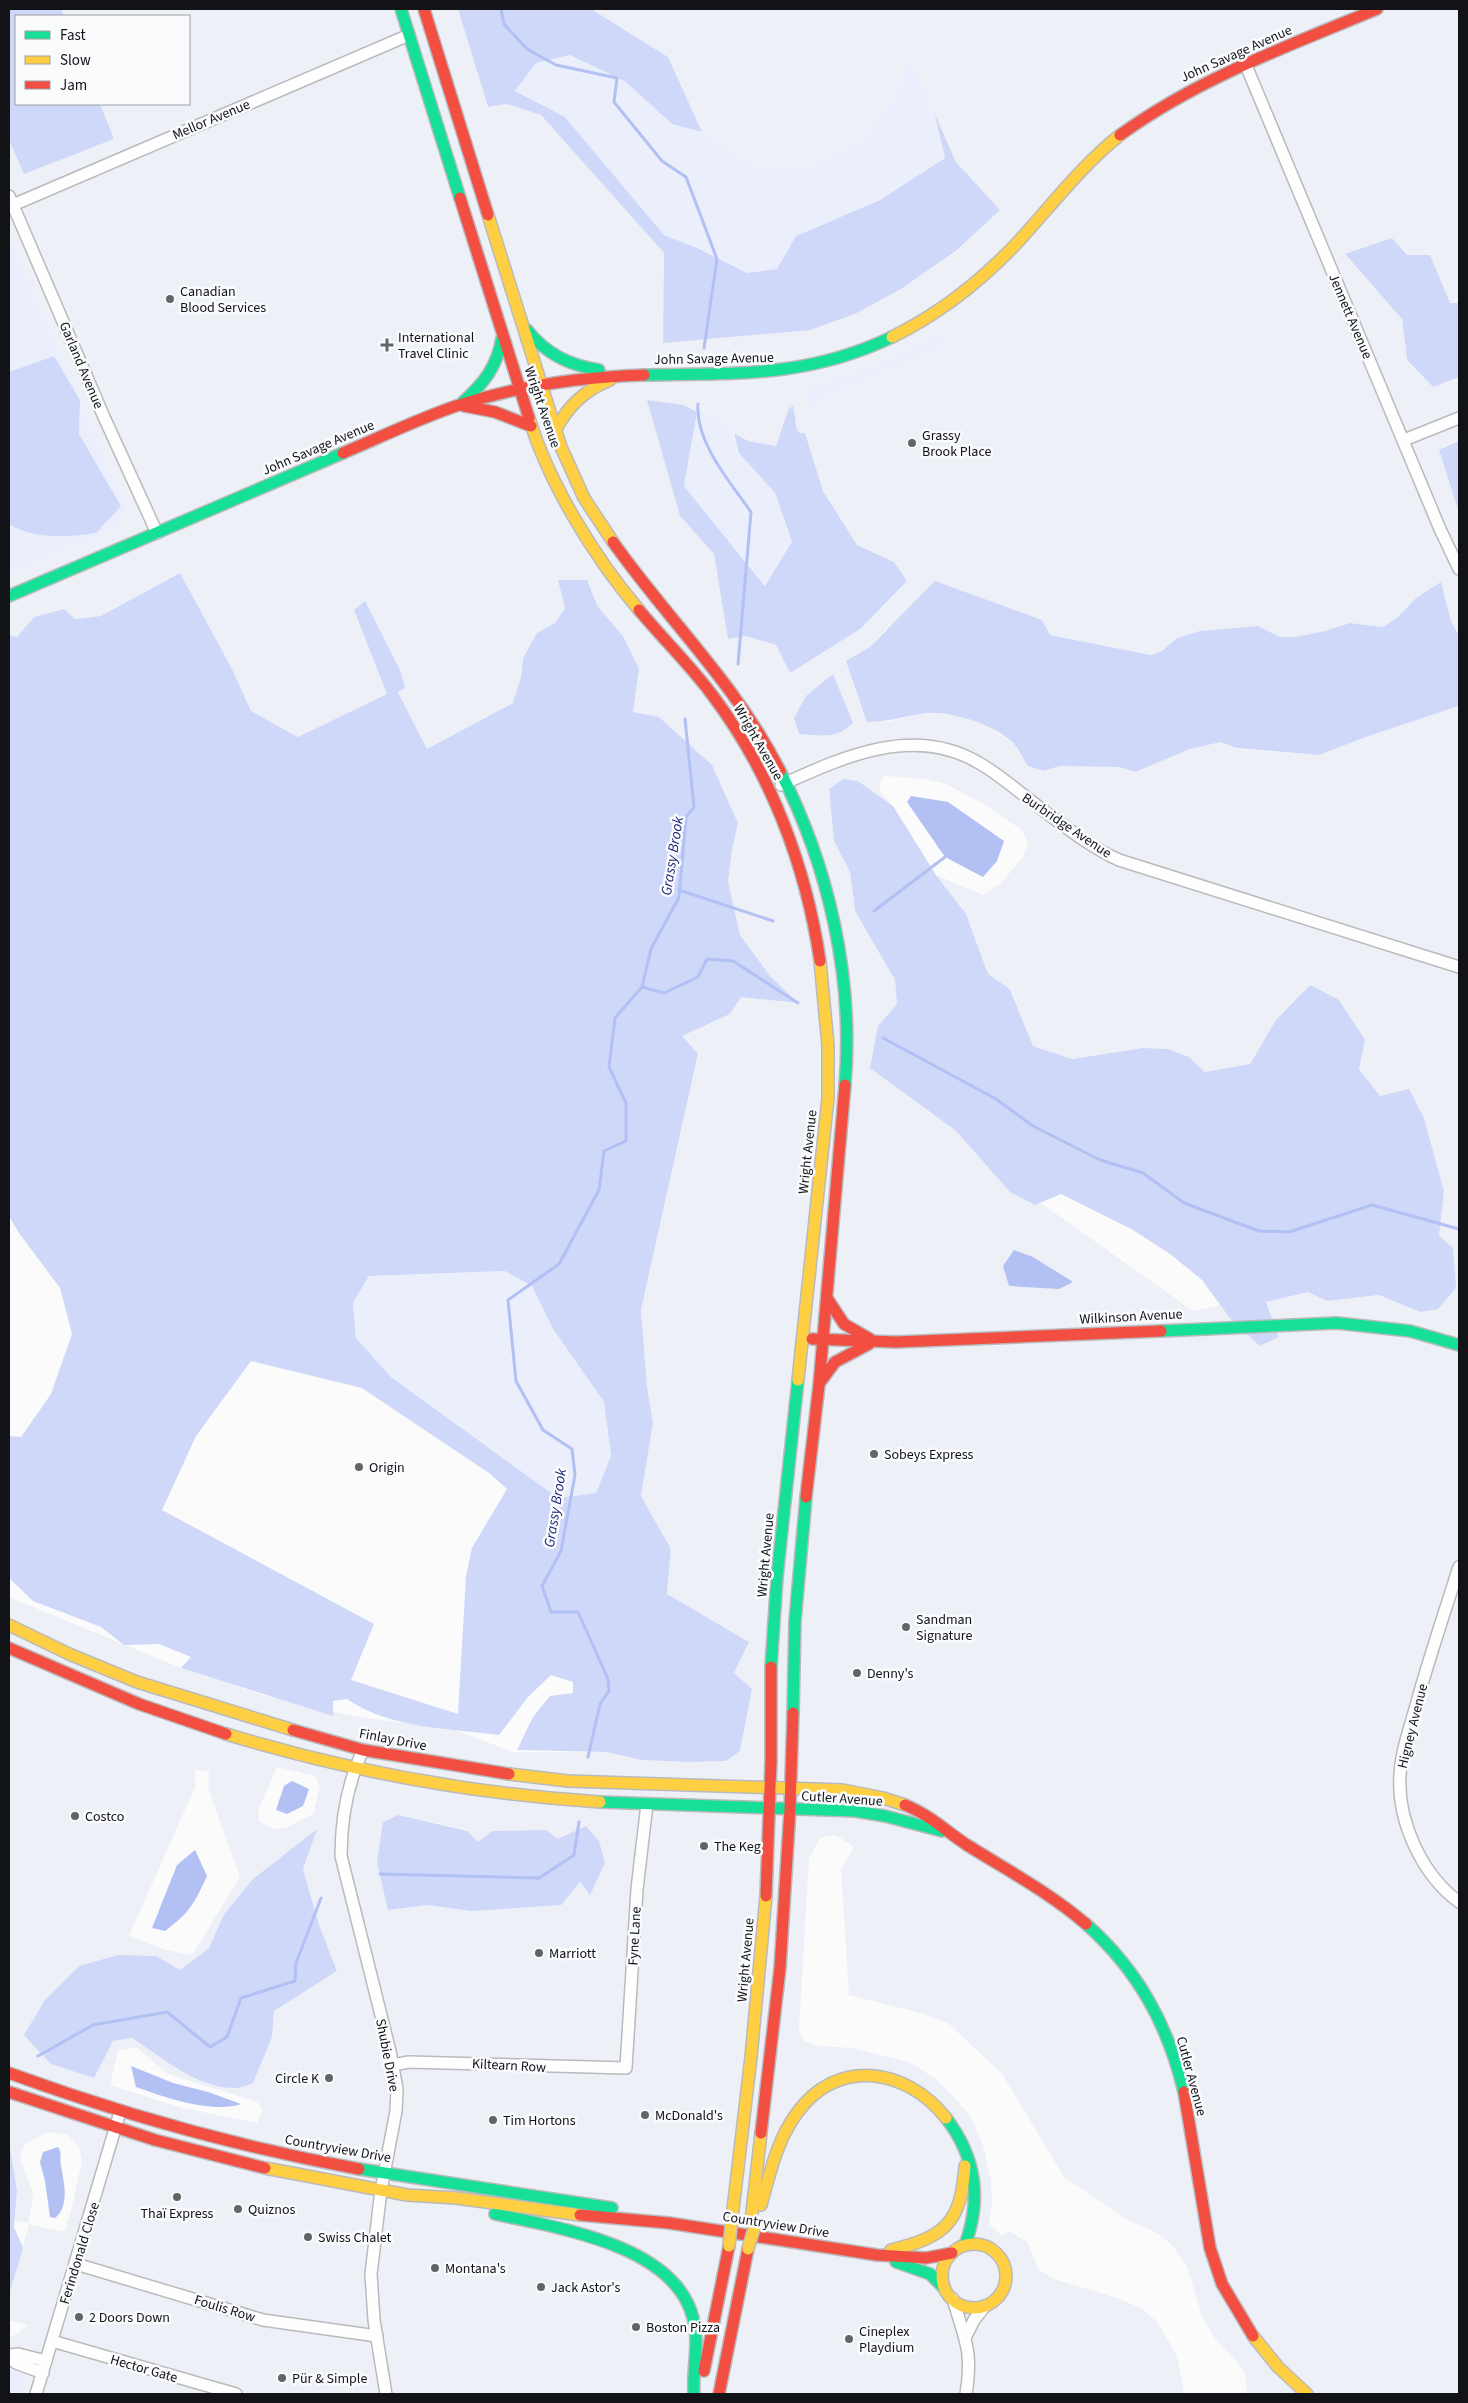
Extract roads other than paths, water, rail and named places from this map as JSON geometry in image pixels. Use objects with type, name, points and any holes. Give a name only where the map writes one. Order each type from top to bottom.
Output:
[{"type":"main road","name":"Wright Avenue","points":[[401,9],[531,426],[562,494],[622,591],[714,696],[757,762],[770,790],[804,886],[817,935],[827,1013],[828,1098],[777,1577],[771,1665],[770,1787],[761,1964],[729,2246],[699,2394]]},
{"type":"main road","name":"Wright Avenue","points":[[424,9],[540,384],[568,466],[603,528],[650,592],[731,690],[788,782],[825,885],[836,934],[843,979],[846,1025],[846,1074],[819,1385],[801,1544],[795,1621],[790,1809],[780,1968],[753,2221],[719,2394]]},
{"type":"main road","name":"John Savage Avenue","points":[[9,596],[407,425],[459,405],[540,384],[581,378],[637,375],[743,374],[789,370],[848,354],[899,333],[948,304],[985,275],[1018,242],[1079,173],[1120,135],[1183,94],[1245,63],[1377,9]]},
{"type":"main road","points":[[522,323],[534,340],[562,362],[578,368],[637,375]]},
{"type":"main road","points":[[459,405],[486,380],[499,359],[503,334]]},
{"type":"main road","points":[[556,429],[568,408],[582,394],[609,380],[637,375]]},
{"type":"main road","points":[[459,405],[495,412],[531,426]]},
{"type":"main road","points":[[827,1298],[832,1310],[844,1324],[856,1333],[876,1341]]},
{"type":"main road","name":"Wilkinson Avenue","points":[[802,1338],[876,1341],[1337,1323],[1401,1330],[1459,1344]]},
{"type":"main road","points":[[819,1385],[829,1366],[839,1357],[876,1341]]},
{"type":"main road","name":"Finlay Drive","points":[[9,1625],[69,1654],[137,1682],[247,1717],[363,1750],[469,1769],[568,1780],[790,1788]]},
{"type":"main road","points":[[9,1648],[102,1690],[162,1713],[240,1739],[354,1770],[425,1784],[569,1800],[790,1809]]},
{"type":"main road","name":"Cutler Avenue","points":[[790,1788],[815,1788],[873,1795],[900,1803],[922,1813],[949,1833],[1071,1911],[1107,1942],[1147,1995],[1160,2019],[1179,2071],[1190,2124],[1203,2220],[1215,2265],[1228,2294],[1250,2331],[1272,2361],[1306,2394]]},
{"type":"main road","name":"Cutler Avenue","points":[[790,1809],[877,1814],[949,1833]]},
{"type":"main road","name":"Countryview Drive","points":[[9,2073],[120,2112],[233,2143],[326,2162],[638,2212],[669,2223]]},
{"type":"main road","points":[[753,2221],[785,2131],[808,2100],[839,2080],[857,2076],[883,2076],[900,2080],[914,2088],[940,2110],[956,2131],[974,2175],[976,2198],[974,2220],[965,2245]]},
{"type":"main road","name":"Countryview Drive","points":[[9,2092],[116,2128],[239,2162],[381,2190],[438,2198],[460,2198],[638,2222],[669,2223],[878,2255],[926,2258],[952,2253]]},
{"type":"main road","points":[[878,2255],[929,2240],[942,2230],[954,2216],[961,2200],[964,2184],[965,2150]]},
{"type":"main road","points":[[438,2198],[463,2207],[554,2227],[623,2249],[651,2262],[673,2280],[688,2301],[695,2326],[697,2350],[692,2382],[694,2394]]},
{"type":"main road","points":[[965,2245],[985,2246],[994,2251],[1005,2268],[1003,2289],[997,2297],[985,2306],[968,2307],[952,2299],[944,2288],[942,2281],[944,2265],[952,2253],[965,2245]]},
{"type":"main road","name":"Countryview Drive","points":[[878,2255],[930,2274],[944,2288]]},
{"type":"street","name":"Mellor Avenue","points":[[11,201],[409,35]]},
{"type":"street","name":"Jennett Avenue","points":[[1245,63],[1440,529],[1459,569]]},
{"type":"street","name":"Garland Avenue","points":[[11,201],[157,533]]},
{"type":"street","points":[[1404,440],[1459,418]]},
{"type":"street","name":"Burbridge Avenue","points":[[770,790],[852,755],[880,748],[908,744],[932,746],[956,752],[979,763],[1079,836],[1119,860],[1459,968]]},
{"type":"street","name":"Higney Avenue","points":[[1459,1567],[1423,1678],[1402,1757],[1400,1778],[1405,1817],[1412,1839],[1436,1880],[1459,1902]]},
{"type":"street","name":"Shubie Drive","points":[[363,1750],[354,1770],[342,1833],[341,1856],[394,2065],[397,2089],[396,2111],[381,2190],[371,2274],[377,2336],[386,2394]]},
{"type":"street","name":"Fyne Lane","points":[[626,2068],[637,1889],[647,1804]]},
{"type":"street","name":"Kiltearn Row","points":[[394,2065],[409,2062],[626,2068]]},
{"type":"street","name":"Ferindonald Close","points":[[36,2394],[120,2112]]},
{"type":"street","name":"Foulis Row","points":[[76,2264],[272,2322],[377,2336]]},
{"type":"street","points":[[952,2299],[966,2336],[970,2355],[966,2394]]},
{"type":"street","points":[[966,2336],[974,2320],[985,2306]]},
{"type":"street","name":"Hector Gate","points":[[52,2341],[236,2394]]},
{"type":"street","points":[[9,2356],[18,2354],[46,2361]]},
{"type":"street","points":[[9,2356],[16,2363],[43,2372]]},
{"type":"waterway","name":"Grassy Brook","points":[[501,9],[504,24],[527,49],[556,65],[617,78],[614,102],[662,161],[686,177],[717,259],[704,348]]},
{"type":"waterway","name":"Grassy Brook","points":[[698,404],[702,433],[708,447],[724,475],[751,512],[738,664]]},
{"type":"waterway","name":"Grassy Brook","points":[[588,1757],[600,1704],[609,1691],[608,1679],[578,1612],[551,1612],[542,1586],[561,1551],[575,1475],[572,1449],[543,1430],[516,1381],[508,1300],[559,1264],[599,1190],[604,1151],[626,1141],[626,1103],[609,1067],[615,1018],[642,987],[651,949],[679,897],[686,817],[694,807],[685,719]]},
{"type":"waterway","points":[[874,911],[945,857]]},
{"type":"waterway","points":[[679,890],[773,921]]},
{"type":"waterway","points":[[642,987],[664,993],[698,977],[707,959],[733,961],[798,1003]]},
{"type":"waterway","points":[[883,1038],[996,1099],[1033,1126],[1100,1160],[1143,1173],[1184,1203],[1259,1231],[1289,1232],[1372,1205],[1459,1229]]},
{"type":"waterway","name":"Grassy Brook","points":[[380,1874],[539,1878],[574,1855],[579,1822]]},
{"type":"waterway","name":"Grassy Brook","points":[[38,2056],[93,2025],[167,2012],[210,2047],[227,2037],[241,1998],[295,1981],[296,1963],[321,1898]]},
{"type":"place","name":"Canadian Blood Services","points":[[170,299]]},
{"type":"place","name":"International Travel Clinic","points":[[387,345]]},
{"type":"place","name":"Grassy Brook Place","points":[[912,443]]},
{"type":"place","name":"Sobeys Express","points":[[874,1454]]},
{"type":"place","name":"Origin","points":[[359,1467]]},
{"type":"place","name":"Sandman Signature","points":[[906,1627]]},
{"type":"place","name":"Denny's","points":[[857,1673]]},
{"type":"place","name":"Costco","points":[[75,1816]]},
{"type":"place","name":"The Keg","points":[[704,1846]]},
{"type":"place","name":"Marriott","points":[[539,1953]]},
{"type":"place","name":"Circle K","points":[[329,2078]]},
{"type":"place","name":"McDonald's","points":[[645,2115]]},
{"type":"place","name":"Tim Hortons","points":[[493,2120]]},
{"type":"place","name":"Thaï Express","points":[[177,2197]]},
{"type":"place","name":"Quiznos","points":[[238,2209]]},
{"type":"place","name":"Swiss Chalet","points":[[308,2237]]},
{"type":"place","name":"Montana's","points":[[435,2268]]},
{"type":"place","name":"Jack Astor's","points":[[541,2287]]},
{"type":"place","name":"2 Doors Down","points":[[79,2317]]},
{"type":"place","name":"Boston Pizza","points":[[636,2327]]},
{"type":"place","name":"Cineplex Playdium","points":[[849,2339]]},
{"type":"place","name":"Pür & Simple","points":[[282,2378]]}]
